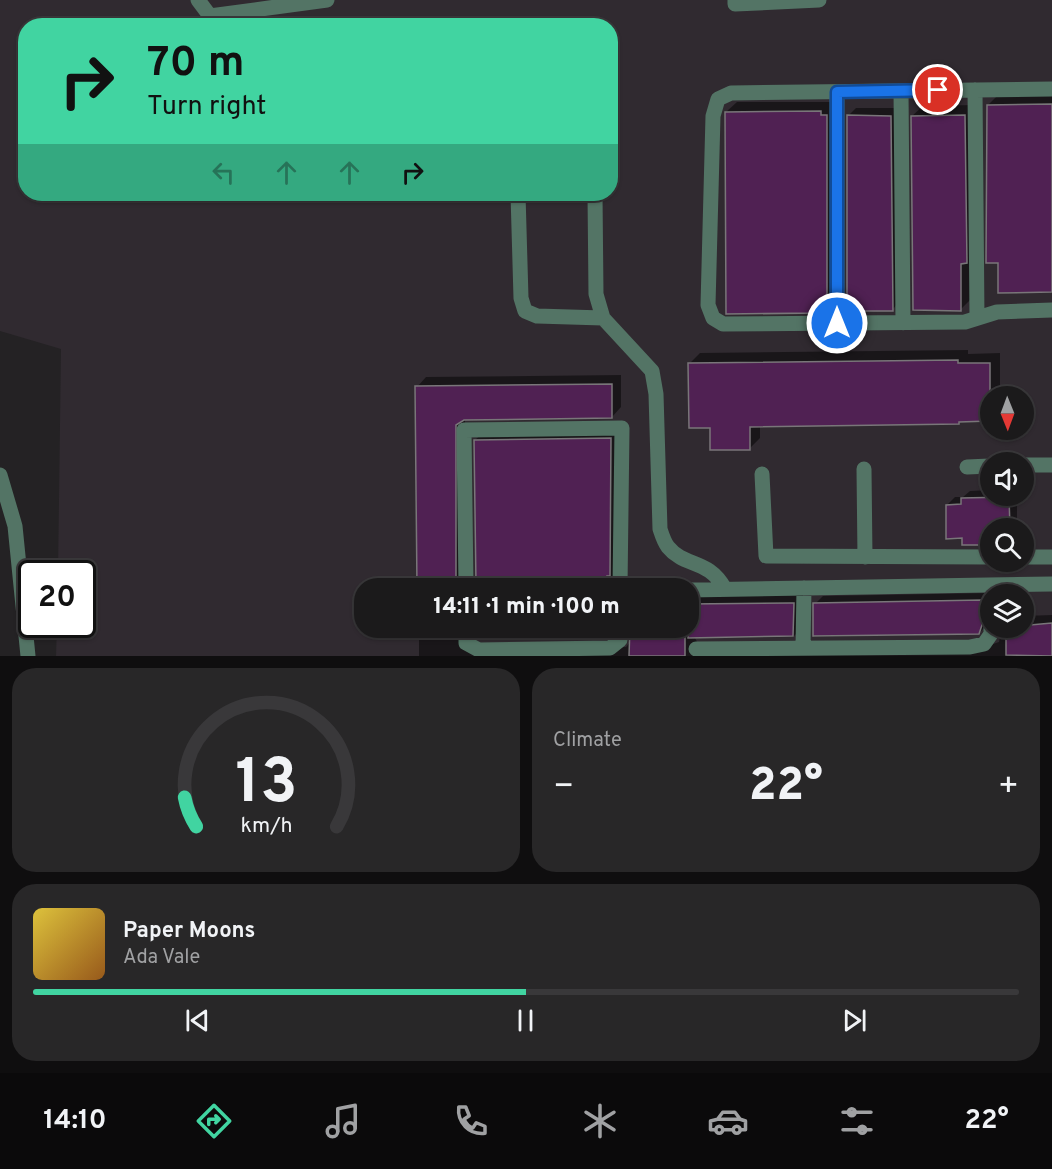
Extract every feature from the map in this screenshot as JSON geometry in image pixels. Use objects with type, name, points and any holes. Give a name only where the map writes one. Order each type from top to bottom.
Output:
[{"type":"lane","points":[[198,0],[210,16],[327,0]]},
{"type":"lane","points":[[735,0],[735,4],[819,0]]},
{"type":"lane","points":[[1052,89],[731,93],[718,99],[713,116],[708,305],[713,318],[723,324],[965,322],[997,312],[1052,310]]},
{"type":"lane","points":[[975,90],[977,318]]},
{"type":"lane","points":[[901,91],[903,323]]},
{"type":"lane","points":[[837,92],[837,323]]},
{"type":"lane","points":[[518,201],[521,298],[525,311],[537,316],[603,318]]},
{"type":"lane","points":[[595,201],[596,294],[603,318],[652,371],[656,394],[660,529],[668,547],[681,557],[716,574],[724,590]]},
{"type":"lane","points":[[466,578],[464,430],[622,428],[620,578]]},
{"type":"lane","points":[[1034,465],[1052,465]]},
{"type":"lane","points":[[967,467],[980,466]]},
{"type":"lane","points":[[864,469],[865,557]]},
{"type":"lane","points":[[762,474],[765,556],[980,557]]},
{"type":"lane","points":[[0,475],[15,526],[28,656]]},
{"type":"lane","points":[[1034,557],[1052,557]]},
{"type":"lane","points":[[1034,586],[1052,584]]},
{"type":"lane","points":[[803,648],[804,588]]},
{"type":"lane","points":[[699,590],[804,588],[980,590]]},
{"type":"lane","points":[[466,638],[466,643],[479,650],[610,648],[620,638]]},
{"type":"lane","points":[[696,649],[970,647],[984,644],[988,638]]},
{"type":"shaded area","points":[[0,0],[1052,0],[1052,656],[56,656],[57,638],[96,638],[96,560],[58,560],[61,349],[0,331]]},
{"type":"building","points":[[1052,104],[1052,292],[998,293],[998,263],[986,263],[987,105]]},
{"type":"building","points":[[821,111],[821,115],[827,115],[827,311],[822,311],[822,313],[726,314],[725,112]]},
{"type":"building","points":[[847,115],[891,116],[893,311],[847,311]]},
{"type":"building","points":[[965,115],[967,263],[961,264],[961,311],[913,310],[911,116]]},
{"type":"building","points":[[958,360],[958,363],[990,363],[990,386],[980,386],[980,421],[959,422],[959,424],[750,427],[750,450],[710,450],[710,428],[689,428],[688,363]]},
{"type":"building","points":[[612,384],[612,418],[464,420],[456,425],[456,578],[417,578],[415,386]]},
{"type":"building","points":[[611,438],[610,576],[607,578],[476,578],[474,440]]},
{"type":"building","points":[[961,498],[980,498],[980,506],[1009,506],[1010,518],[980,518],[980,545],[962,545],[962,538],[946,539],[946,505],[961,504]]},
{"type":"building","points":[[980,600],[980,631],[979,634],[813,636],[813,603]]},
{"type":"building","points":[[794,603],[793,636],[699,638],[699,604]]},
{"type":"building","points":[[1052,623],[1052,656],[1006,655],[1006,638],[1034,638],[1034,625]]},
{"type":"building","points":[[630,638],[685,638],[685,656],[629,656]]},
{"type":"route","points":[[837,323],[837,92],[938,90]]}]
